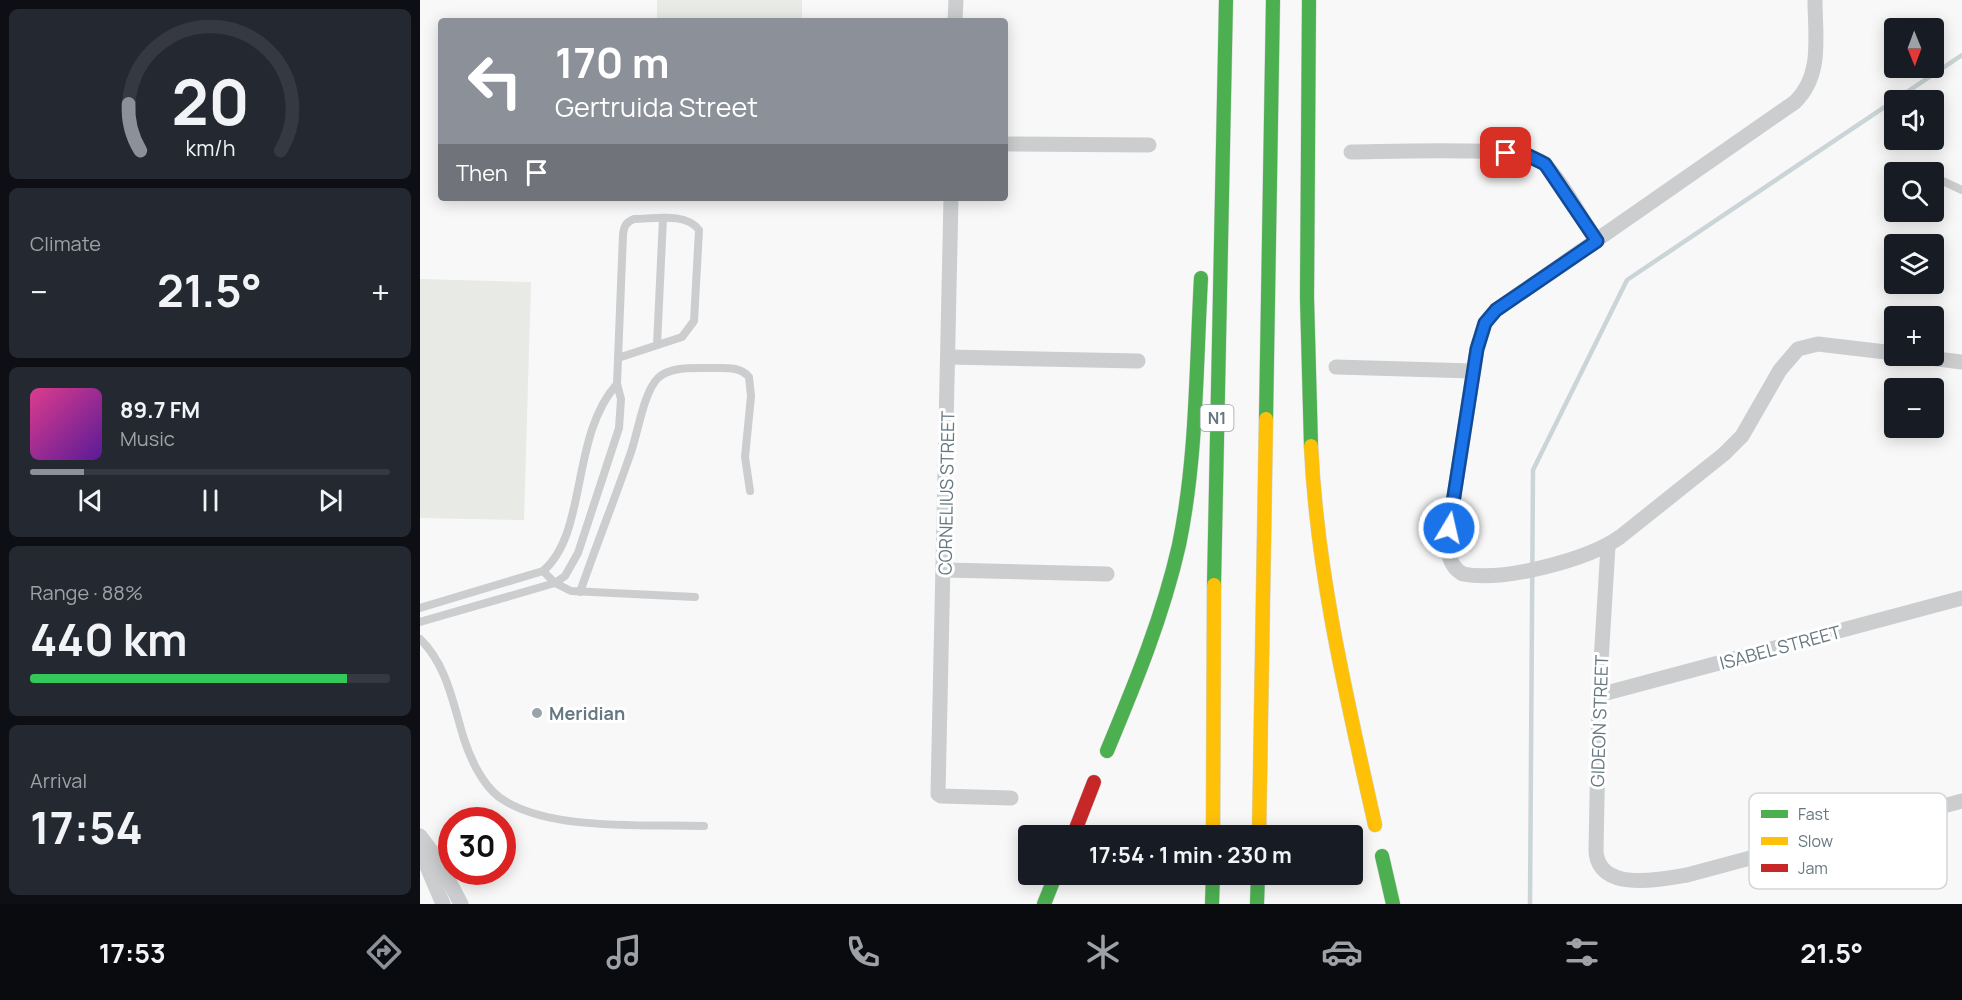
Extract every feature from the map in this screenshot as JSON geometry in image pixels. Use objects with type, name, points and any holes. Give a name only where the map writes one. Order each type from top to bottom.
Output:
[{"type":"highway","points":[[1209,154],[1218,0]]},
{"type":"highway","name":"N1","points":[[1213,825],[1214,548],[1226,0]]},
{"type":"highway","points":[[1259,825],[1273,0]]},
{"type":"highway","points":[[1308,0],[1311,88],[1308,398],[1312,478],[1329,613],[1375,825]]},
{"type":"highway","points":[[1107,751],[1139,675],[1170,580],[1183,518],[1191,458],[1202,260]]},
{"type":"highway","points":[[1077,825],[1094,782]]},
{"type":"highway","points":[[1382,856],[1393,904]]},
{"type":"highway","points":[[1044,904],[1052,885]]},
{"type":"highway","points":[[1212,904],[1213,885]]},
{"type":"highway","points":[[1257,904],[1258,885]]},
{"type":"street","points":[[955,18],[956,0]]},
{"type":"street","points":[[1815,0],[1815,66],[1811,82],[1802,96],[1788,109],[1490,316],[1479,338],[1473,371],[1448,538],[1452,563],[1463,574],[1488,576],[1575,559],[1608,546],[1742,436],[1780,370],[1798,349],[1818,344],[1884,352]]},
{"type":"street","points":[[1008,144],[1149,145]]},
{"type":"street","points":[[1351,152],[1506,153],[1535,157],[1550,171],[1597,241]]},
{"type":"street","name":"CORNELIUS STREET","points":[[951,201],[945,570],[937,788],[938,795],[941,796],[1011,798]]},
{"type":"street","points":[[949,357],[1138,361]]},
{"type":"street","points":[[1944,360],[1962,362]]},
{"type":"street","points":[[1336,367],[1473,371]]},
{"type":"street","name":"GIDEON STREET","points":[[1608,546],[1599,696],[1596,856],[1605,873],[1625,879],[1687,875],[1749,858]]},
{"type":"street","points":[[945,570],[1107,574]]},
{"type":"street","name":"ISABEL STREET","points":[[1599,696],[1962,598]]},
{"type":"street","name":"GIDEON STREET","points":[[1947,805],[1962,801]]},
{"type":"street","points":[[420,836],[438,860],[462,904]]},
{"type":"street","points":[[420,850],[443,904]]},
{"type":"lane","points":[[1944,182],[1962,190]]},
{"type":"lane","points":[[420,622],[555,583],[565,576],[578,553],[619,428],[621,399],[617,384],[618,358],[623,228],[627,222],[634,219],[689,221],[699,230],[696,312],[682,337],[618,358]]},
{"type":"lane","points":[[657,345],[663,219]]},
{"type":"lane","points":[[580,592],[631,454],[649,393],[659,377],[666,372],[730,368],[740,370],[749,377],[751,396],[745,457],[750,491]]},
{"type":"lane","points":[[420,608],[543,571],[564,542],[591,427],[603,402],[617,384]]},
{"type":"lane","points":[[543,571],[555,583],[580,592],[695,597]]},
{"type":"lane","points":[[420,639],[432,651],[439,664],[470,754],[489,788],[499,797],[537,814],[585,823],[704,826]]},
{"type":"shaded area","points":[[657,0],[802,0],[802,18],[657,18]]},
{"type":"shaded area","points":[[420,279],[531,282],[524,520],[420,518]]},
{"type":"waterway","points":[[1530,904],[1533,470],[1627,280],[1962,55]]},
{"type":"traffic: fast","points":[[1214,585],[1226,0]]},
{"type":"traffic: fast","points":[[1266,419],[1273,0]]},
{"type":"traffic: fast","points":[[1309,0],[1307,298],[1311,446]]},
{"type":"traffic: fast","points":[[1107,751],[1157,624],[1179,545],[1193,446],[1201,278]]},
{"type":"traffic: fast","points":[[1382,856],[1393,904]]},
{"type":"traffic: fast","points":[[1044,904],[1052,885]]},
{"type":"traffic: fast","points":[[1212,904],[1213,885]]},
{"type":"traffic: fast","points":[[1257,904],[1258,885]]},
{"type":"traffic: slow","points":[[1259,825],[1266,419]]},
{"type":"traffic: slow","points":[[1311,446],[1320,542],[1335,637],[1375,825]]},
{"type":"traffic: slow","points":[[1213,825],[1214,585]]},
{"type":"traffic: jam","points":[[1077,825],[1094,782]]},
{"type":"place","name":"Meridian","points":[[537,713]]},
{"type":"route","points":[[1449,528],[1477,349],[1485,323],[1496,310],[1597,241],[1545,164],[1535,157],[1506,153]]}]
